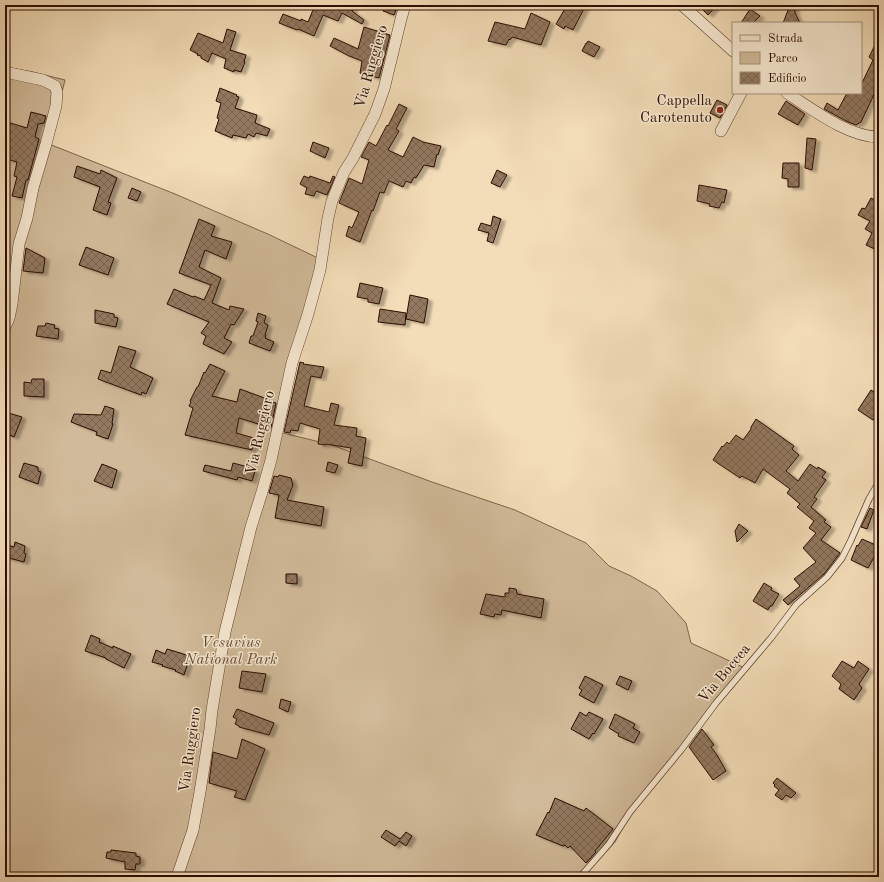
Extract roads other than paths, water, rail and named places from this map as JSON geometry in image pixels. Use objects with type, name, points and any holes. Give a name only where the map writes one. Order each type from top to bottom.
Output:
[{"type":"street","name":"Via Ruggiero","points":[[177,877],[193,830],[225,632],[251,527],[271,460],[292,363],[320,270],[332,201],[344,172],[353,158],[377,108],[384,88],[405,5]]},
{"type":"street","points":[[682,5],[732,50]]},
{"type":"street","points":[[5,72],[43,80],[55,86],[57,92],[56,106],[19,244],[12,304],[9,318],[5,327]]},
{"type":"street","points":[[721,131],[740,94]]},
{"type":"street","points":[[789,94],[836,124],[862,135],[879,137]]},
{"type":"lane","name":"Via Boccea","points":[[580,877],[609,844],[630,812],[681,750],[716,703],[772,638],[796,605],[827,577],[842,558],[869,499],[879,482]]},
{"type":"place","name":"Cappella Carotenuto","points":[[720,110]]},
{"type":"park label","name":"Vesuvius National Park","points":[[231,652]]}]
